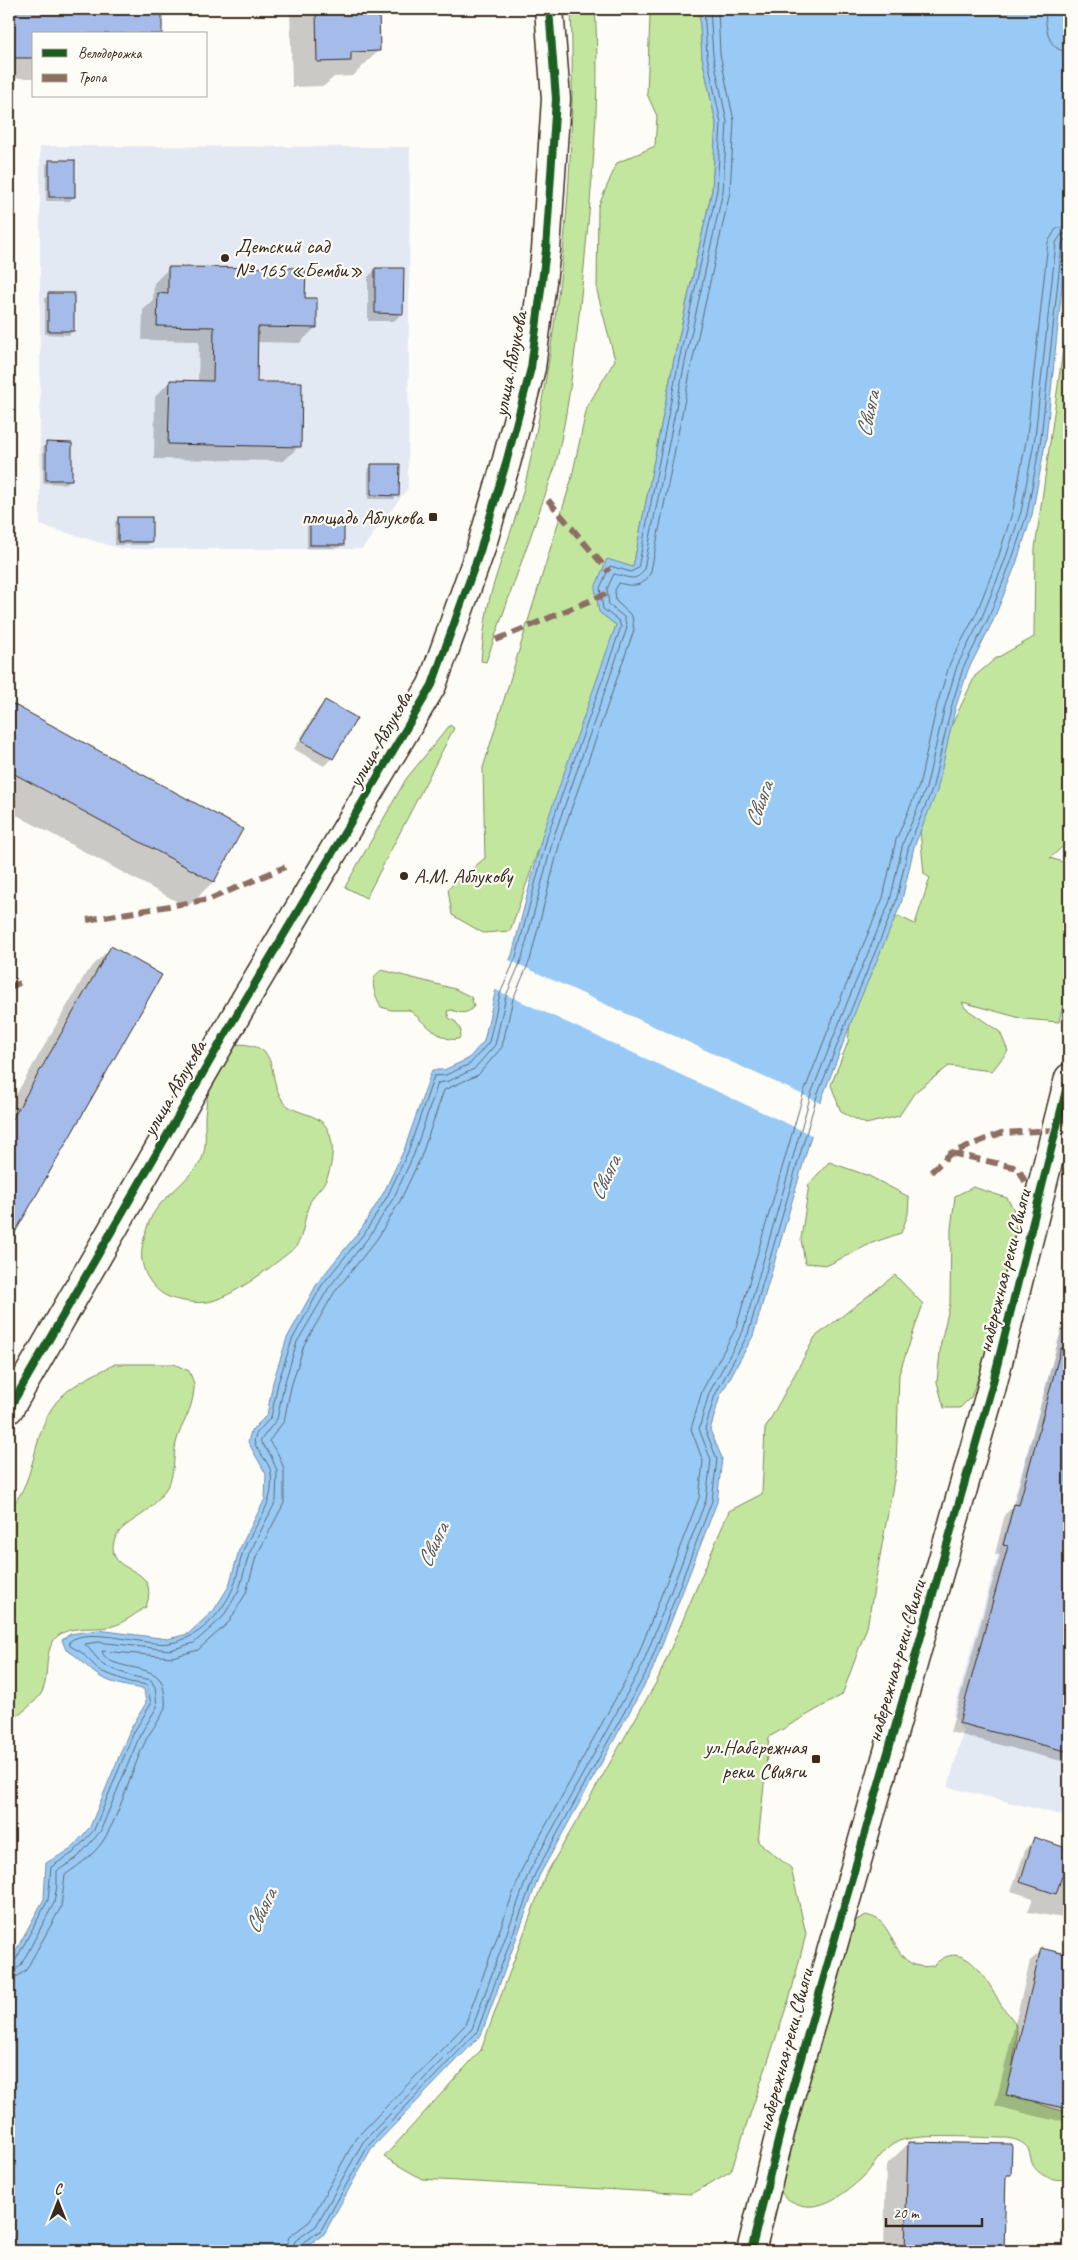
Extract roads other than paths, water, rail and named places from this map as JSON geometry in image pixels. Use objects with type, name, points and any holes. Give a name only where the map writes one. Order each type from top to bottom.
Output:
[{"type":"street","name":"улица Аблукова","points":[[9,1409],[241,1007],[432,685],[480,551],[531,368],[546,250],[556,99],[548,9]]},
{"type":"street","name":"набережная реки Свияги","points":[[750,2251],[815,2006],[974,1454],[1063,1130],[1069,1078]]},
{"type":"water","name":"Свияга","points":[[699,9],[1064,9],[1069,53],[1069,220],[1046,439],[1032,515],[1016,564],[993,621],[968,670],[955,709],[937,791],[914,847],[901,904],[859,1002],[822,1098],[753,1336],[720,1396],[710,1430],[722,1458],[717,1502],[652,1671],[539,1876],[481,2035],[371,2149],[324,2234],[300,2251],[9,2251],[9,1963],[44,1899],[46,1863],[70,1850],[90,1827],[130,1730],[146,1703],[144,1689],[106,1680],[66,1650],[62,1640],[70,1634],[98,1630],[168,1639],[188,1634],[214,1610],[229,1586],[239,1550],[265,1499],[266,1474],[248,1442],[251,1431],[267,1415],[273,1382],[287,1338],[318,1282],[362,1228],[384,1192],[404,1150],[432,1070],[444,1070],[468,1059],[484,1041],[495,993],[512,955],[543,833],[616,625],[599,612],[595,588],[607,559],[633,567],[674,359],[712,190],[716,123],[702,57]]},
{"type":"place","name":"Детский сад № 165 «Бемби»","points":[[225,258]]},
{"type":"place","name":"площадь Аблукова","points":[[433,517]]},
{"type":"place","name":"А.М. Аблукову","points":[[404,876]]},
{"type":"place","name":"ул.Набережная реки Свияги","points":[[816,1759]]}]
